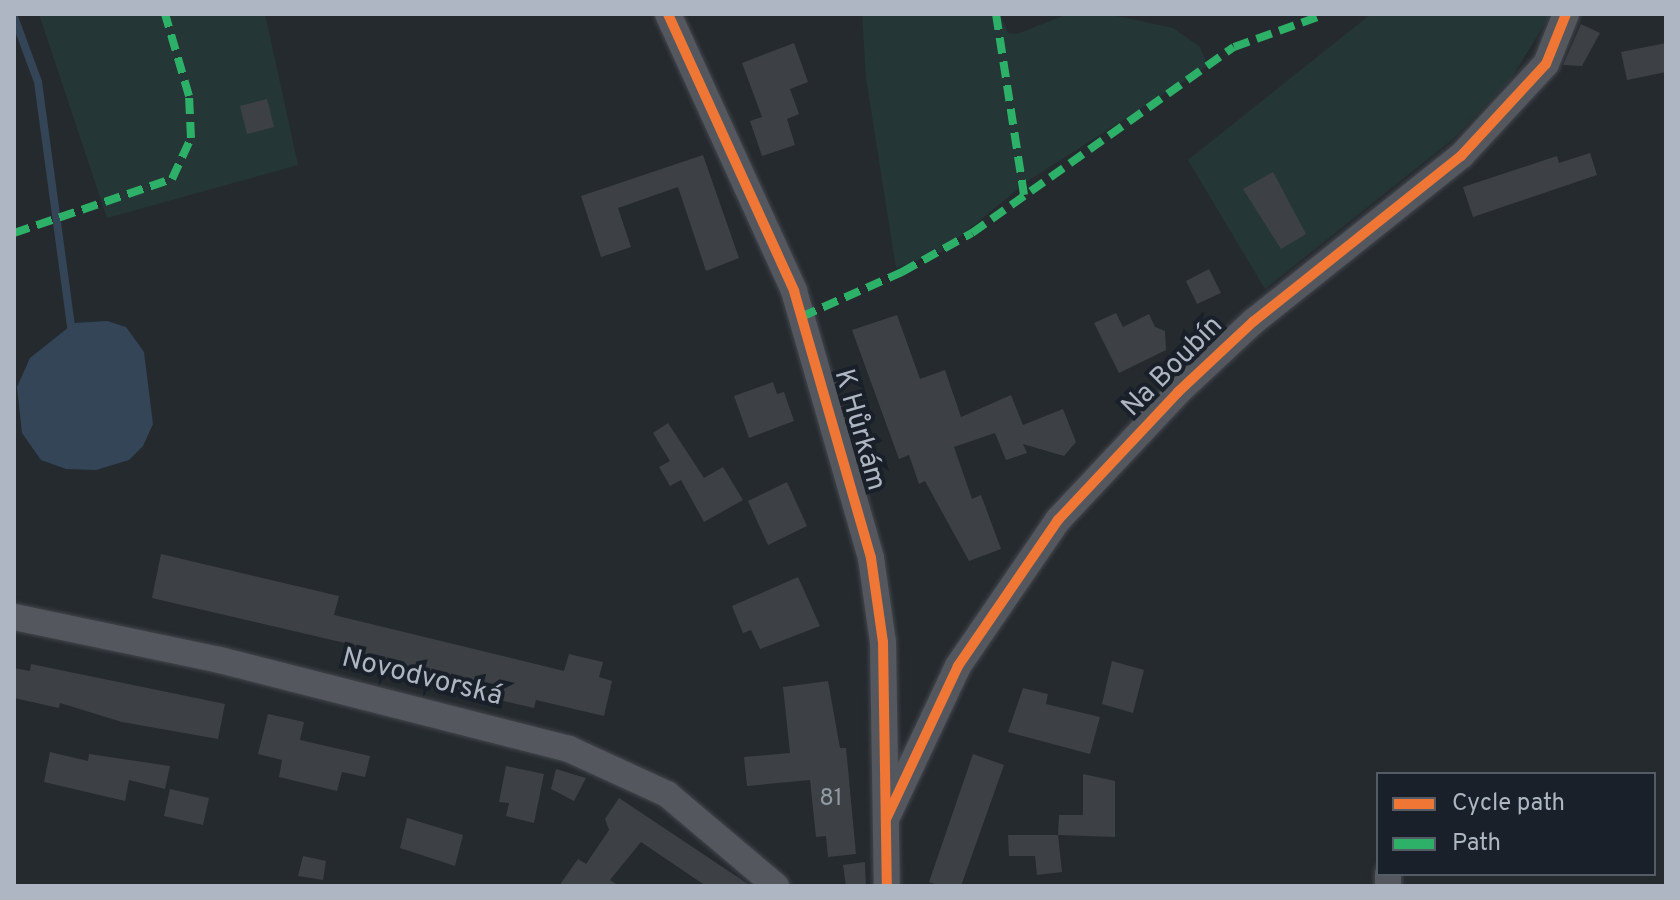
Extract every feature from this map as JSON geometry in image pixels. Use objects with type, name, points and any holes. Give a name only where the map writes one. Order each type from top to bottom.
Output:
[{"type":"street","name":"K Hůrkám","points":[[668,14],[794,291],[871,558],[883,642],[887,886]]},
{"type":"street","name":"Na Boubín","points":[[887,817],[958,666],[1058,520],[1178,392],[1254,321],[1461,156],[1546,64],[1566,14]]},
{"type":"street","name":"Novodvorská","points":[[14,617],[220,660],[569,749],[667,794],[776,886]]},
{"type":"shaded area","points":[[39,14],[265,14],[298,165],[107,218]]},
{"type":"shaded area","points":[[862,14],[1000,14],[1008,33],[1017,34],[1068,14],[1107,14],[1173,28],[1200,47],[1208,66],[1029,180],[941,252],[896,268],[866,78]]},
{"type":"shaded area","points":[[1371,14],[1551,14],[1510,80],[1453,139],[1265,289],[1188,160]]},
{"type":"water","points":[[107,321],[126,327],[144,352],[153,424],[143,446],[129,460],[96,470],[66,469],[41,460],[22,433],[17,387],[30,358],[74,323]]},
{"type":"building","points":[[1581,24],[1600,33],[1582,66],[1563,65]]},
{"type":"building","points":[[794,43],[808,82],[790,89],[799,114],[787,119],[795,145],[762,156],[750,121],[762,117],[742,63]]},
{"type":"building","points":[[1666,43],[1666,72],[1627,80],[1621,52]]},
{"type":"building","points":[[267,99],[274,127],[247,134],[240,106]]},
{"type":"building","points":[[1590,153],[1597,175],[1473,217],[1463,187],[1557,156],[1559,163]]},
{"type":"building","points":[[703,155],[739,258],[706,271],[678,187],[618,208],[631,247],[601,257],[581,196]]},
{"type":"building","points":[[1273,172],[1306,234],[1281,249],[1243,189]]},
{"type":"building","points":[[1209,269],[1221,293],[1197,304],[1186,281]]},
{"type":"building","points":[[1116,313],[1123,327],[1149,314],[1155,327],[1165,331],[1166,350],[1119,373],[1094,323]]},
{"type":"building","points":[[897,315],[920,379],[945,370],[961,417],[1011,395],[1023,425],[1063,409],[1076,442],[1064,456],[1023,444],[1027,453],[1006,460],[995,433],[954,447],[972,499],[981,495],[1001,549],[969,561],[925,481],[919,484],[909,455],[899,459],[852,330]]},
{"type":"building","points":[[773,382],[777,394],[784,392],[794,421],[749,438],[734,396]]},
{"type":"building","points":[[668,423],[704,478],[723,467],[743,500],[704,522],[681,480],[670,486],[659,467],[670,461],[653,433]]},
{"type":"building","points":[[787,482],[807,526],[768,545],[748,501]]},
{"type":"building","points":[[161,554],[339,596],[334,615],[564,671],[569,654],[603,662],[599,677],[612,681],[604,716],[536,700],[534,708],[357,667],[362,647],[152,598]]},
{"type":"building","points":[[798,577],[820,626],[760,649],[751,630],[743,633],[732,606]]},
{"type":"building","points":[[1112,661],[1144,670],[1133,713],[1102,704]]},
{"type":"building","points":[[31,664],[225,704],[218,739],[122,722],[60,703],[59,708],[14,698],[14,668],[30,671]]},
{"type":"building","points":[[828,681],[840,748],[846,748],[856,854],[828,857],[826,836],[816,837],[810,780],[747,786],[744,757],[790,753],[783,687]]},
{"type":"building","points":[[1023,688],[1048,694],[1046,704],[1100,717],[1090,754],[1008,732]]},
{"type":"building","points":[[268,714],[304,722],[300,740],[370,756],[365,777],[342,772],[337,791],[279,777],[282,760],[258,754]]},
{"type":"building","points":[[50,752],[88,761],[89,754],[170,766],[165,789],[129,780],[125,801],[44,782]]},
{"type":"building","points":[[973,754],[1004,765],[961,886],[940,886],[929,882]]},
{"type":"building","points":[[506,766],[544,774],[534,823],[506,816],[509,803],[499,802]]},
{"type":"building","points":[[556,769],[586,778],[574,801],[551,789]]},
{"type":"building","points":[[1083,774],[1115,781],[1115,837],[1058,835],[1059,815],[1083,815]]},
{"type":"building","points":[[170,789],[209,798],[203,825],[164,816]]},
{"type":"building","points":[[619,798],[751,886],[706,886],[641,842],[610,880],[619,886],[559,886],[578,859],[586,864],[609,830],[605,819]]},
{"type":"building","points":[[407,818],[463,835],[455,866],[400,848]]},
{"type":"building","points":[[1008,835],[1058,835],[1062,872],[1037,875],[1035,856],[1009,856]]},
{"type":"building","points":[[303,856],[326,861],[323,880],[298,876]]},
{"type":"building","points":[[865,862],[866,886],[846,886],[843,865]]},
{"type":"waterway","points":[[14,17],[38,82],[72,333]]},
{"type":"marked path","points":[[14,233],[172,179],[191,138],[189,96],[165,14]]},
{"type":"marked path","points":[[996,14],[1024,195]]},
{"type":"marked path","points":[[801,317],[902,272],[972,233],[1234,47],[1320,16]]},
{"type":"cycle path","points":[[668,14],[794,291],[871,558],[883,642],[887,886]]},
{"type":"cycle path","points":[[887,817],[958,666],[1058,520],[1178,392],[1254,321],[1461,156],[1546,64],[1566,14]]}]
